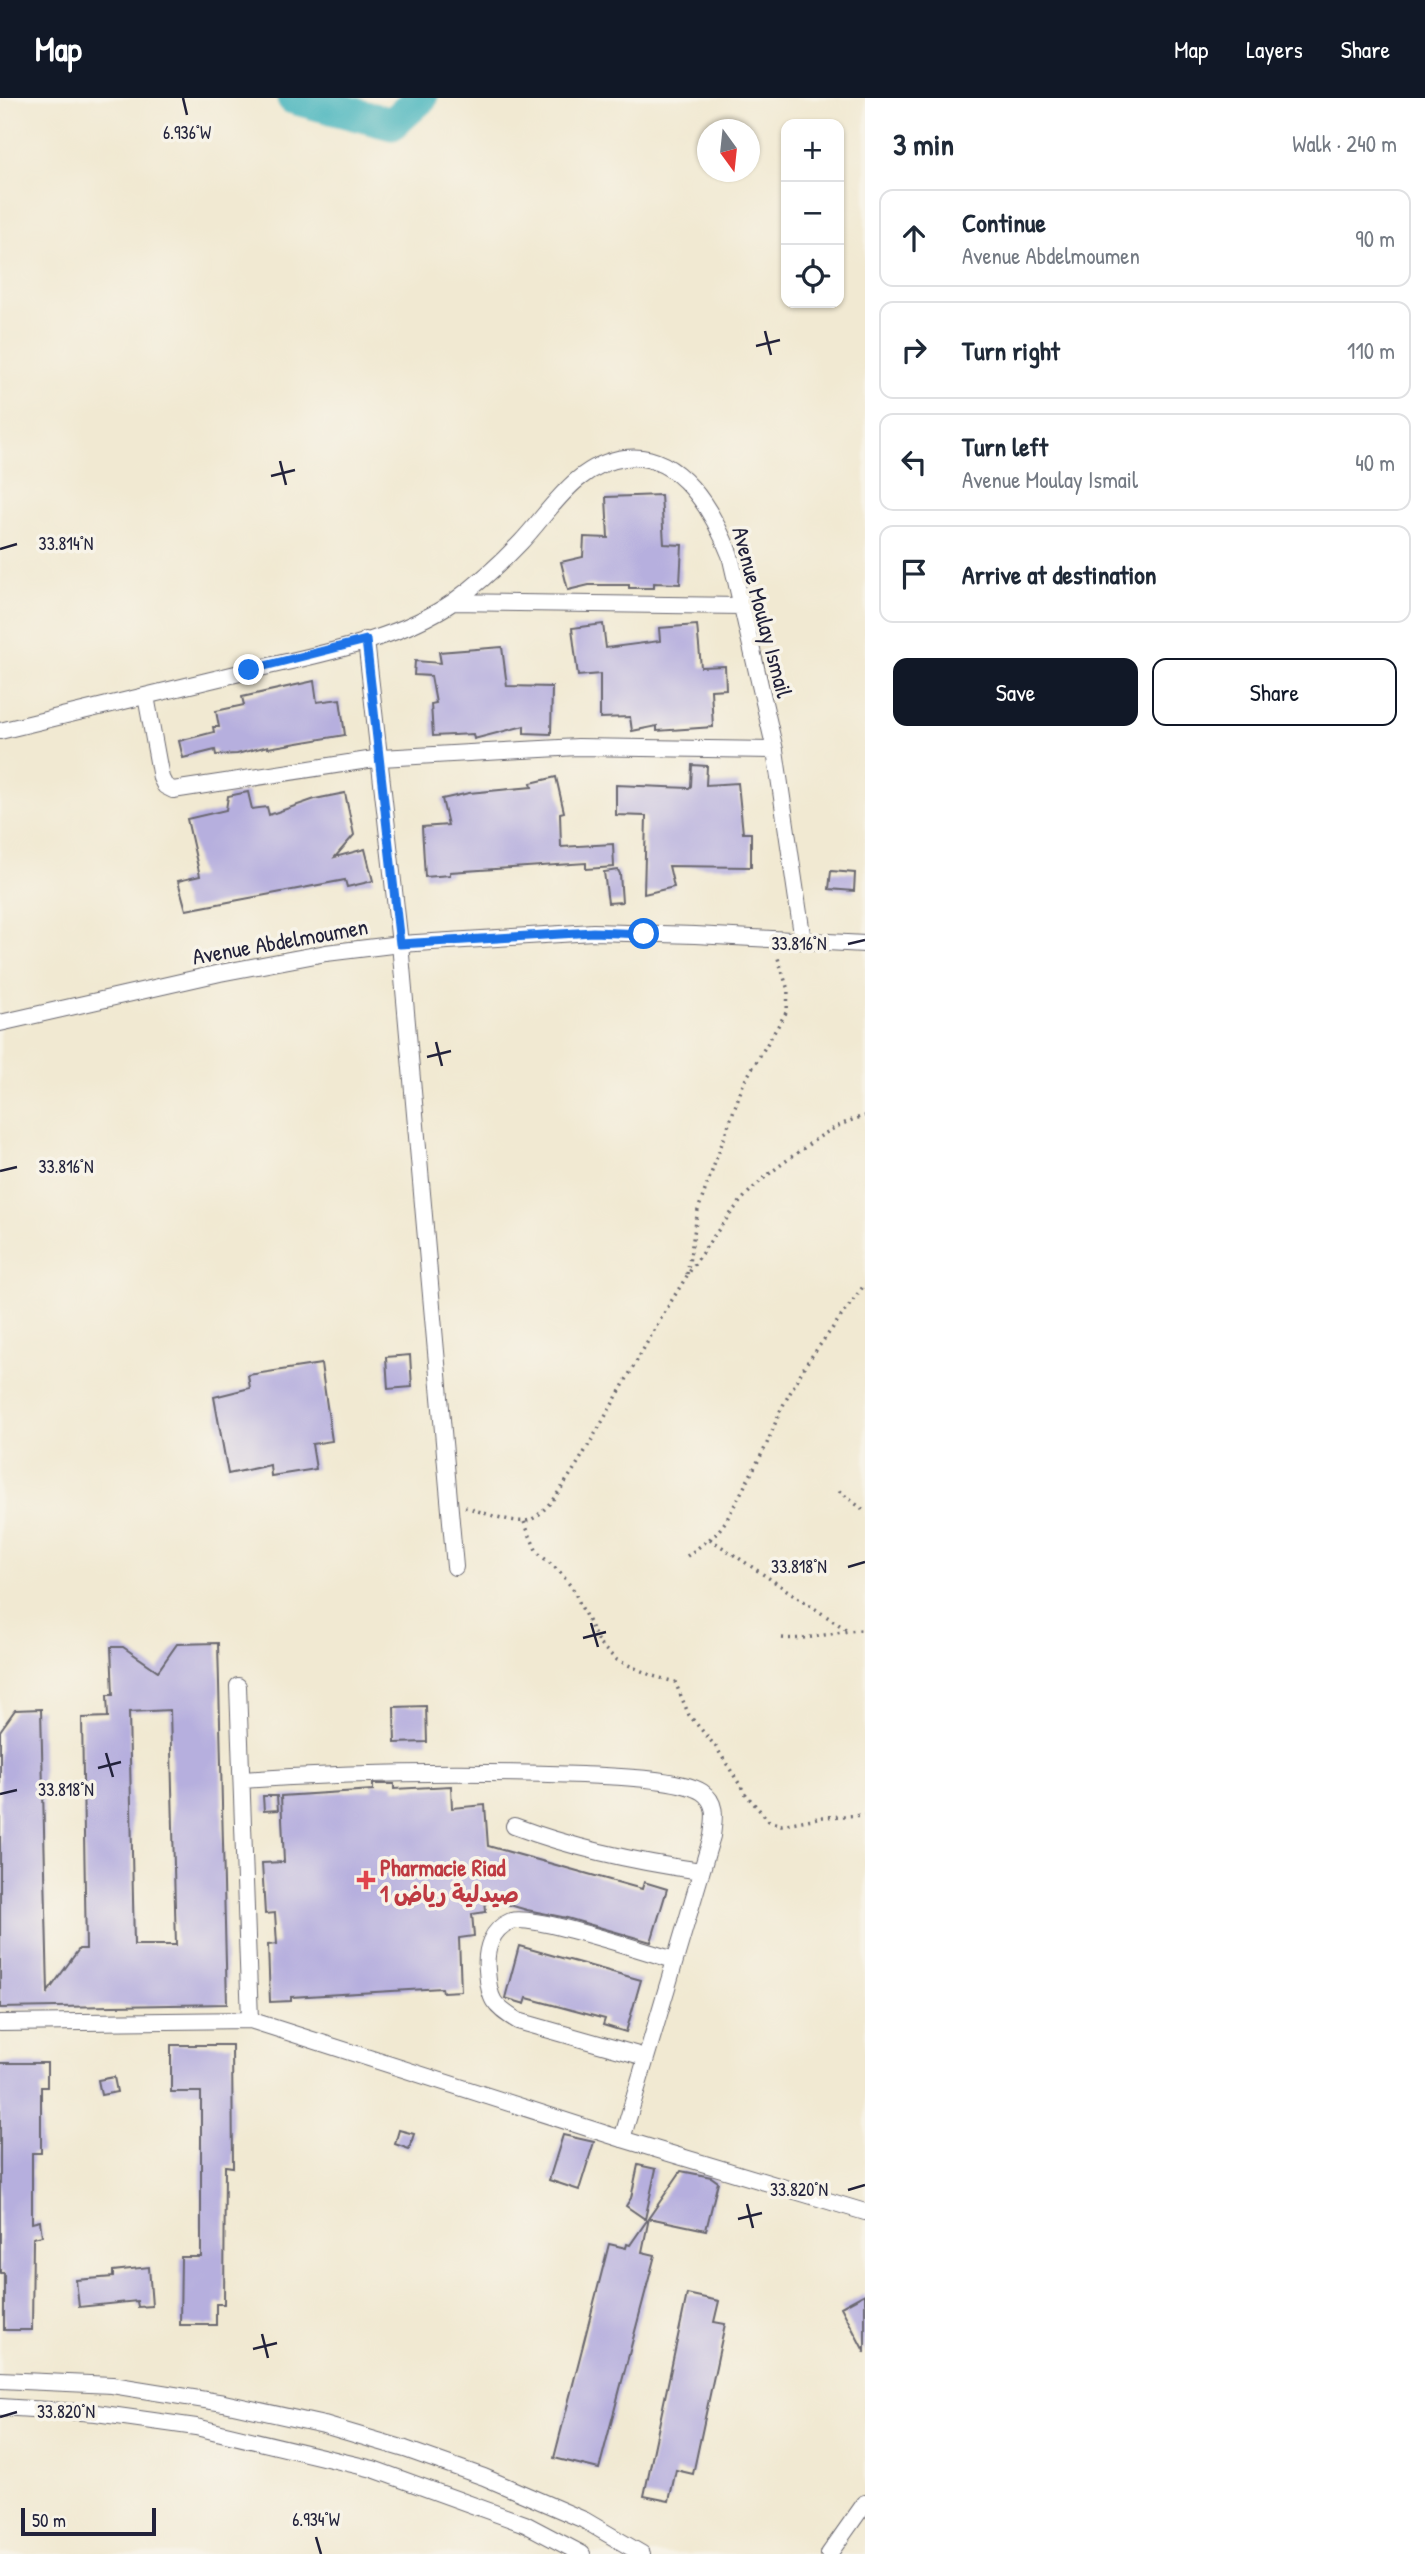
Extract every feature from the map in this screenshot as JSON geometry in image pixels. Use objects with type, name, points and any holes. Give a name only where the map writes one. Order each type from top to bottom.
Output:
[{"type":"street","name":"Avenue Moulay Ismail","points":[[0,731],[366,640],[419,620],[453,602],[518,546],[577,479],[603,464],[628,457],[654,460],[686,482],[706,505],[730,555],[775,750],[803,942]]},
{"type":"street","points":[[453,602],[742,606]]},
{"type":"street","points":[[366,640],[400,944],[455,1567]]},
{"type":"street","points":[[146,696],[161,778],[169,789],[381,758],[579,747],[775,750]]},
{"type":"street","name":"Avenue Abdelmoumen","points":[[0,1023],[220,972],[326,953],[400,944],[593,932],[865,944]]},
{"type":"street","points":[[238,1686],[250,2020]]},
{"type":"street","points":[[243,1780],[384,1773],[509,1772],[660,1781],[695,1788],[704,1793],[713,1804],[712,1836],[622,2139]]},
{"type":"street","points":[[514,1826],[591,1851],[650,1864],[701,1871]]},
{"type":"street","points":[[645,2057],[519,2021],[503,2012],[492,2002],[488,1988],[486,1962],[491,1937],[503,1926],[519,1920],[572,1930],[674,1960]]},
{"type":"street","points":[[0,2023],[250,2020],[622,2139],[865,2212]]},
{"type":"street","points":[[0,2380],[112,2385],[224,2403],[324,2425],[405,2449],[484,2477],[584,2520],[642,2554]]},
{"type":"street","points":[[0,2407],[96,2413],[195,2427],[373,2469],[525,2524],[582,2554]]},
{"type":"street","points":[[829,2554],[865,2503]]},
{"type":"path","points":[[687,1276],[698,1210],[744,1082],[787,1011],[788,990],[772,940]]},
{"type":"path","points":[[449,1502],[524,1522],[532,1519],[548,1505],[580,1460],[687,1276],[736,1207],[751,1191],[813,1141],[841,1124],[865,1116]]},
{"type":"path","points":[[687,1556],[721,1528],[766,1446],[781,1409],[806,1364],[865,1284]]},
{"type":"path","points":[[839,1491],[865,1511]]},
{"type":"path","points":[[524,1522],[537,1552],[560,1572],[573,1589],[599,1644],[617,1660],[676,1683],[689,1715],[716,1747],[747,1796],[769,1821],[781,1825],[823,1817],[865,1815]]},
{"type":"path","points":[[710,1539],[847,1630]]},
{"type":"path","points":[[782,1638],[810,1638],[847,1630],[865,1630]]},
{"type":"building","points":[[661,495],[664,544],[682,545],[680,584],[654,583],[654,588],[589,585],[568,590],[561,562],[583,557],[584,537],[608,538],[606,497]]},
{"type":"building","points":[[603,624],[606,648],[660,641],[659,628],[697,625],[701,667],[725,666],[726,689],[711,690],[713,727],[657,731],[657,726],[632,731],[630,717],[600,718],[600,674],[578,676],[572,628]]},
{"type":"building","points":[[502,647],[507,686],[552,687],[551,734],[524,733],[524,726],[474,739],[473,734],[433,736],[431,704],[436,703],[431,676],[414,675],[415,661],[441,663],[439,652]]},
{"type":"building","points":[[314,681],[317,702],[340,699],[345,735],[268,746],[237,754],[216,755],[215,750],[183,758],[179,741],[214,732],[213,727],[219,727],[216,711],[244,705],[242,697]]},
{"type":"building","points":[[692,765],[707,766],[706,785],[738,783],[743,833],[751,833],[751,867],[669,866],[674,887],[644,894],[646,816],[616,815],[616,785],[689,788]]},
{"type":"building","points":[[556,777],[564,812],[560,813],[561,847],[613,844],[614,867],[586,869],[586,863],[450,872],[450,875],[425,877],[422,827],[448,825],[442,799],[469,793],[532,787],[531,783]]},
{"type":"building","points":[[248,792],[252,809],[267,807],[269,815],[315,799],[345,793],[354,835],[335,857],[365,849],[373,881],[347,887],[345,880],[186,910],[178,881],[200,876],[187,819],[226,810],[228,796]]},
{"type":"building","points":[[618,870],[622,902],[608,903],[604,872]]},
{"type":"building","points":[[831,871],[855,873],[854,891],[829,889]]},
{"type":"building","points":[[410,1355],[412,1387],[388,1389],[386,1357]]},
{"type":"building","points":[[321,1364],[332,1441],[312,1444],[316,1469],[271,1476],[270,1465],[228,1474],[214,1397],[250,1388],[248,1375]]},
{"type":"building","points":[[218,1643],[227,2004],[0,2008],[0,1731],[15,1710],[41,1709],[48,1992],[79,1949],[86,1949],[82,1718],[108,1717],[107,1695],[113,1695],[111,1647],[123,1647],[158,1671],[177,1644]],"holes":[[[170,1710],[176,1945],[134,1945],[129,1712]]]},
{"type":"building","points":[[426,1706],[427,1742],[395,1743],[394,1707]]},
{"type":"building","name":"Pharmacie Riad 1 صيدلية رياض","points":[[373,1784],[394,1784],[394,1789],[451,1786],[452,1808],[485,1805],[488,1846],[642,1889],[644,1882],[667,1889],[651,1942],[485,1898],[486,1912],[472,1914],[474,1936],[459,1938],[461,1991],[443,1992],[442,1988],[291,1997],[291,2001],[270,2002],[268,1945],[277,1944],[275,1913],[265,1914],[262,1863],[284,1862],[281,1796],[373,1790]]},
{"type":"building","points":[[263,1796],[277,1796],[278,1810],[264,1811]]},
{"type":"building","points":[[519,1946],[641,1980],[626,2032],[603,2025],[605,2019],[527,1998],[525,2004],[505,1998]]},
{"type":"building","points":[[171,2045],[232,2045],[233,2167],[225,2166],[224,2304],[216,2304],[216,2325],[180,2325],[181,2257],[201,2257],[201,2092],[171,2092]]},
{"type":"building","points":[[0,2063],[47,2063],[47,2087],[41,2087],[41,2153],[32,2153],[32,2223],[40,2221],[42,2236],[33,2238],[32,2330],[4,2330],[4,2273],[0,2273]]},
{"type":"building","points":[[114,2077],[117,2092],[101,2095],[98,2080]]},
{"type":"building","points":[[399,2130],[414,2134],[409,2149],[395,2144]]},
{"type":"building","points":[[563,2135],[594,2142],[579,2190],[549,2180]]},
{"type":"building","points":[[638,2165],[656,2169],[645,2219],[626,2206],[631,2198]]},
{"type":"building","points":[[681,2171],[711,2177],[718,2182],[706,2230],[649,2218],[642,2252],[655,2255],[599,2469],[554,2458],[609,2244],[626,2248],[627,2244],[630,2245]]},
{"type":"building","points":[[149,2267],[152,2306],[138,2307],[137,2301],[79,2307],[76,2280],[113,2277],[113,2271]]},
{"type":"building","points":[[687,2294],[719,2301],[714,2322],[725,2324],[693,2474],[676,2470],[669,2501],[644,2496]]},
{"type":"building","points":[[865,2294],[865,2353],[841,2307]]},
{"type":"waterway","points":[[293,98],[392,124],[421,98]]},
{"type":"place","name":"Pharmacie Riad 1 صيدلية رياض","points":[[366,1880]]},
{"type":"route","points":[[249,670],[366,640],[400,944],[593,932],[644,934]]}]
